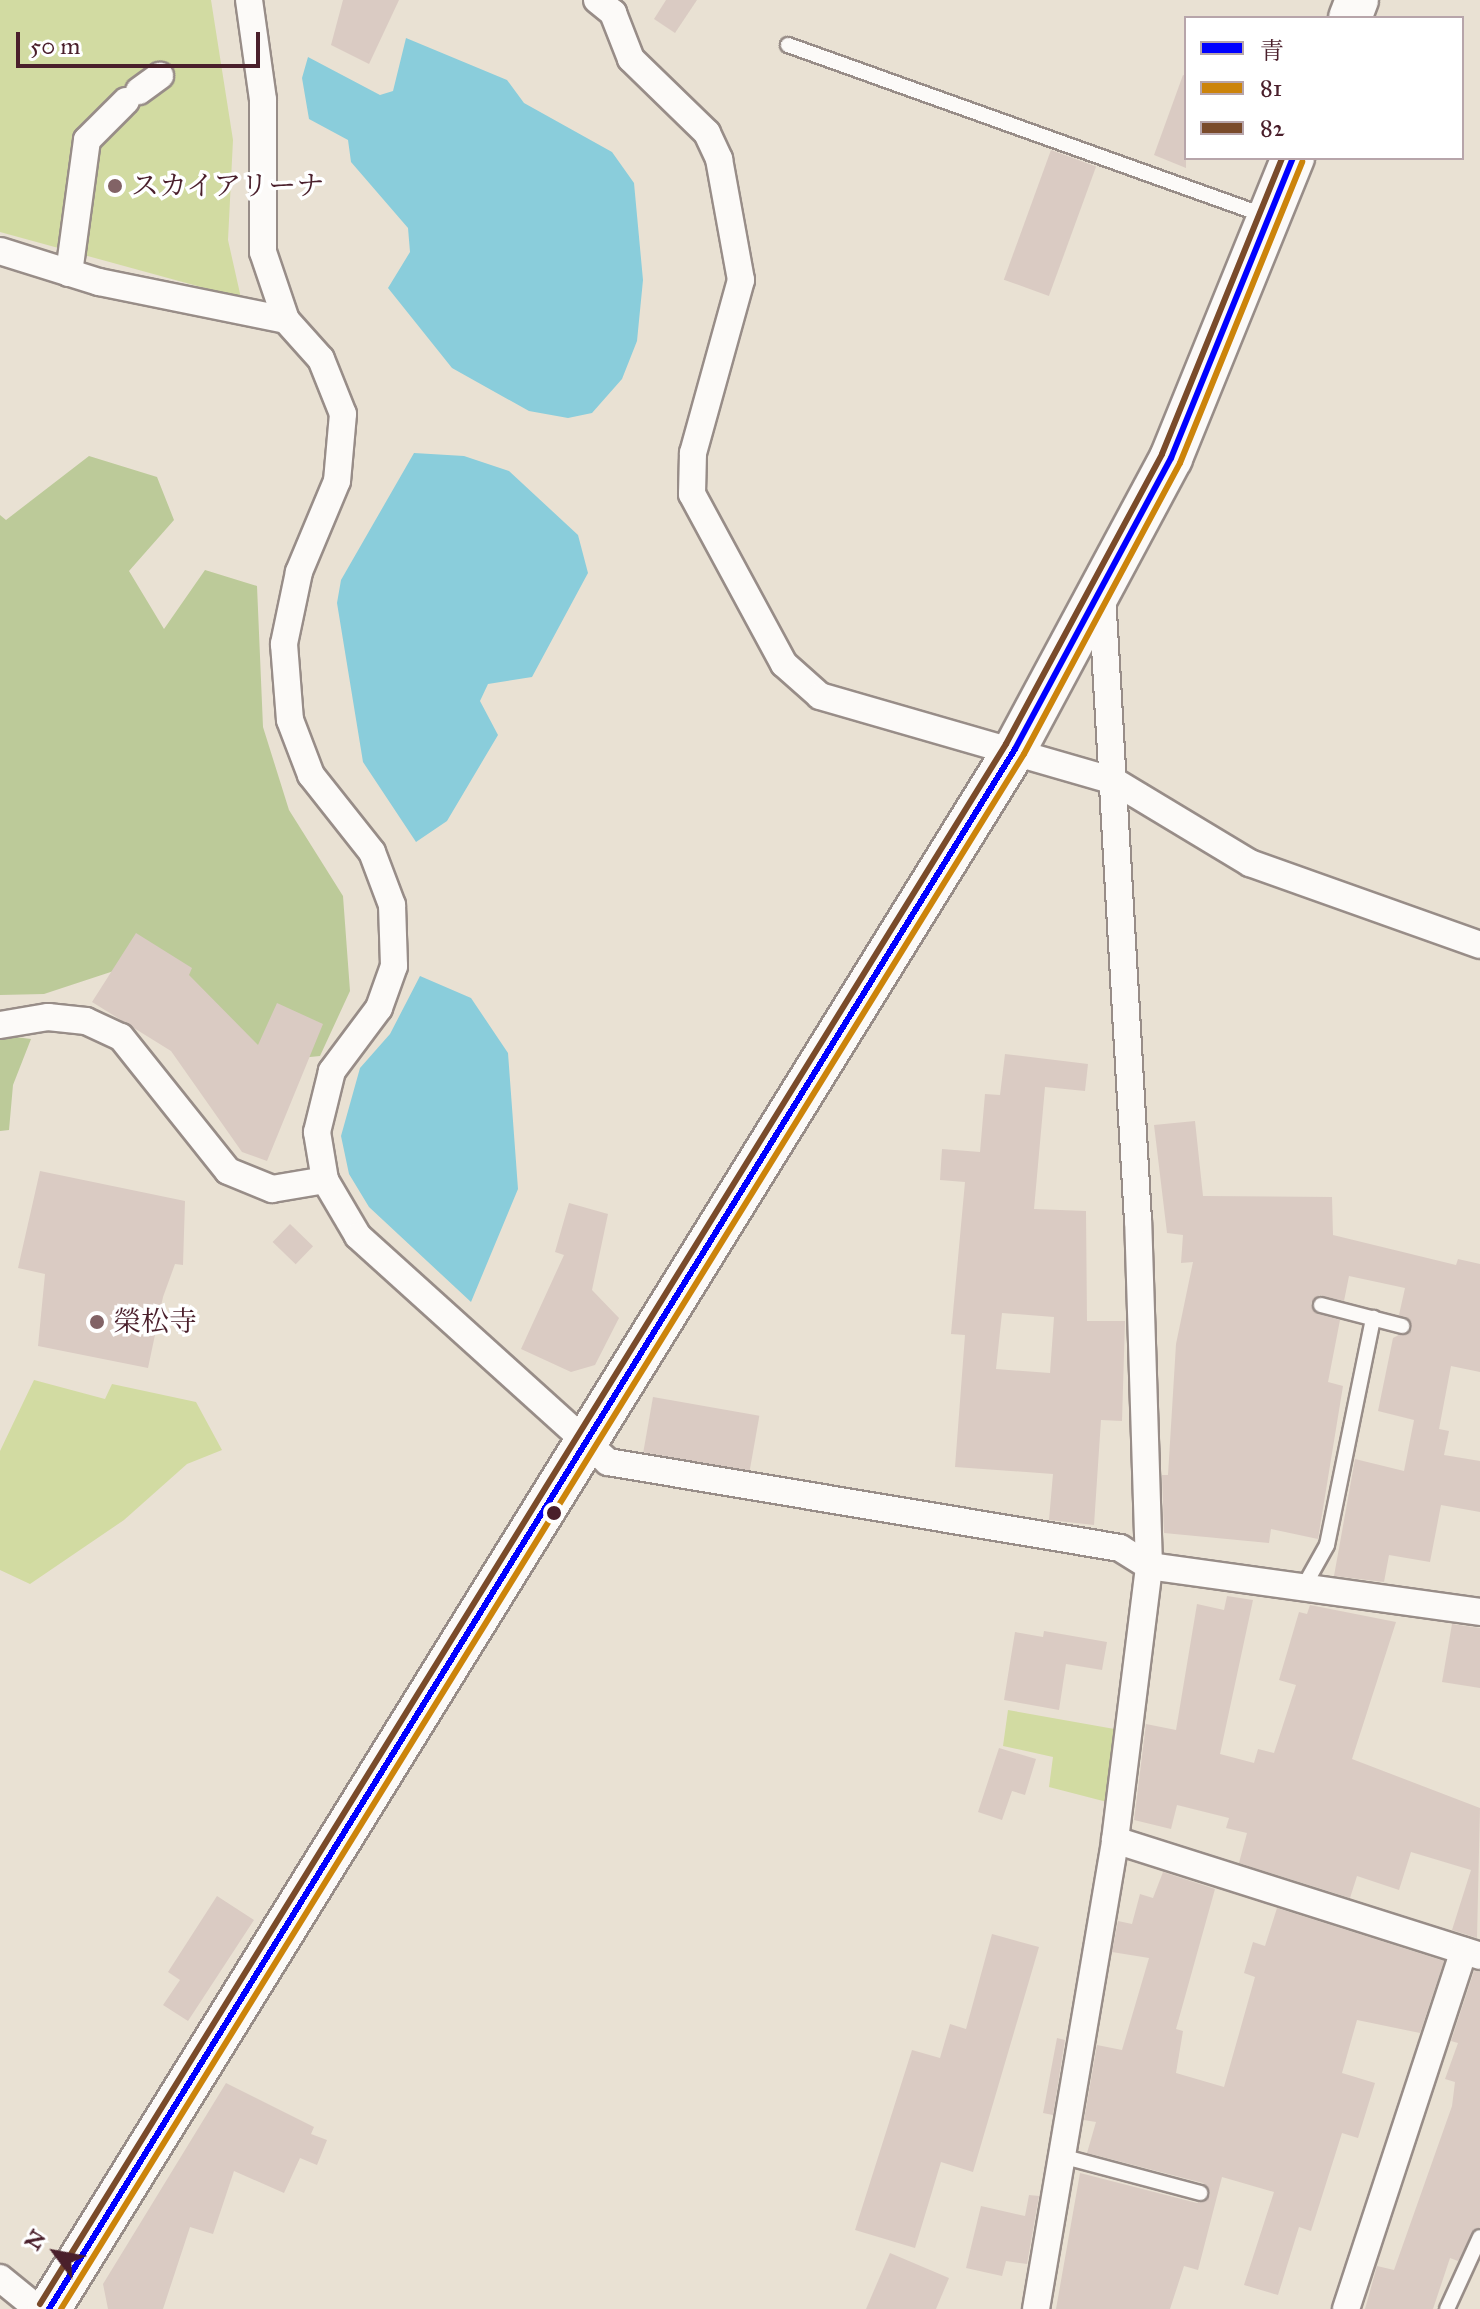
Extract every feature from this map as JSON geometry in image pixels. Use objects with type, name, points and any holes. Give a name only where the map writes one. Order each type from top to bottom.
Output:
[{"type":"main road","points":[[49,2309],[588,1446],[1015,749],[1102,595],[1171,458],[1292,160]]},
{"type":"street","points":[[249,0],[263,100],[263,252],[286,320],[321,359],[343,414],[337,481],[299,572],[284,644],[290,720],[311,775],[372,852],[392,905],[394,966],[379,1008],[332,1071],[317,1132],[325,1180],[358,1236],[608,1462],[645,1471],[1120,1548],[1149,1566],[1480,1610]]},
{"type":"street","points":[[597,0],[613,13],[631,59],[707,133],[719,159],[741,280],[693,453],[692,494],[713,542],[784,664],[820,696],[1015,749],[1114,781],[1250,863],[1480,945]]},
{"type":"street","points":[[69,273],[87,140],[142,90]]},
{"type":"street","points":[[0,251],[69,273],[286,320]]},
{"type":"street","points":[[1036,2309],[1065,2157],[1115,1840],[1149,1566],[1114,781],[1102,595]]},
{"type":"street","points":[[0,1025],[48,1017],[86,1021],[121,1037],[228,1171],[272,1189],[325,1180]]},
{"type":"street","points":[[1115,1840],[1472,1954],[1346,2309]]},
{"type":"street","points":[[0,2278],[38,2309]]},
{"type":"lane","points":[[788,45],[1269,217]]},
{"type":"lane","points":[[1321,1305],[1402,1326]]},
{"type":"lane","points":[[1303,1588],[1327,1545],[1373,1318]]},
{"type":"lane","points":[[1065,2157],[1200,2193]]},
{"type":"lane","points":[[1447,2309],[1480,2237]]},
{"type":"green space","name":"スカイアリーナ","points":[[0,0],[211,0],[233,140],[228,240],[241,298],[0,232]]},
{"type":"green space","points":[[89,456],[157,477],[174,520],[129,571],[164,629],[205,570],[257,586],[263,727],[289,810],[343,896],[350,991],[320,1056],[270,1061],[138,963],[44,994],[0,995],[0,515],[6,520]]},
{"type":"green space","points":[[0,1035],[31,1039],[13,1085],[9,1130],[0,1131]]},
{"type":"green space","points":[[34,1380],[105,1399],[112,1384],[196,1402],[222,1450],[187,1464],[124,1520],[30,1584],[0,1570],[0,1451]]},
{"type":"green space","points":[[1008,1710],[1120,1730],[1107,1802],[1049,1787],[1053,1757],[1003,1746]]},
{"type":"water","points":[[406,38],[507,80],[524,103],[612,152],[634,183],[643,280],[637,341],[622,379],[592,413],[568,418],[529,411],[452,368],[388,288],[410,252],[408,228],[351,162],[348,140],[309,119],[302,78],[308,57],[380,95],[393,91]]},
{"type":"water","points":[[414,453],[464,456],[509,471],[578,535],[588,573],[532,677],[488,684],[480,701],[498,735],[447,821],[416,842],[363,762],[337,603],[341,580]]},
{"type":"water","points":[[420,976],[471,998],[508,1053],[518,1189],[471,1302],[369,1207],[349,1174],[341,1136],[360,1068],[390,1034]]},
{"type":"building","points":[[343,0],[399,0],[369,64],[331,45]]},
{"type":"building","points":[[666,0],[697,0],[675,33],[654,19]]},
{"type":"building","points":[[1183,75],[1184,75],[1186,168],[1154,155]]},
{"type":"building","points":[[1051,150],[1096,166],[1049,296],[1004,280]]},
{"type":"building","points":[[136,933],[192,968],[189,975],[258,1045],[277,1003],[323,1024],[267,1161],[242,1152],[171,1051],[92,1002]]},
{"type":"building","points":[[1005,1054],[1088,1064],[1085,1091],[1045,1087],[1034,1209],[1086,1211],[1087,1321],[1125,1321],[1122,1421],[1101,1420],[1094,1525],[1049,1520],[1053,1474],[955,1467],[965,1335],[951,1334],[965,1182],[940,1180],[942,1149],[980,1152],[985,1094],[1000,1095]],"holes":[[[1002,1313],[1054,1317],[1050,1373],[996,1369]]]},
{"type":"building","points":[[1195,1121],[1203,1196],[1332,1197],[1333,1235],[1456,1265],[1458,1259],[1480,1264],[1480,1372],[1451,1366],[1439,1429],[1449,1431],[1444,1455],[1480,1461],[1480,1512],[1441,1505],[1430,1562],[1389,1555],[1384,1582],[1334,1576],[1355,1459],[1404,1471],[1414,1420],[1378,1411],[1393,1338],[1412,1328],[1399,1315],[1405,1288],[1349,1276],[1344,1301],[1319,1295],[1311,1303],[1315,1313],[1340,1320],[1328,1382],[1343,1386],[1318,1539],[1271,1529],[1269,1543],[1164,1533],[1162,1475],[1168,1475],[1176,1344],[1193,1262],[1181,1263],[1183,1235],[1167,1233],[1154,1125]]},
{"type":"building","points":[[40,1171],[185,1201],[183,1265],[175,1264],[163,1297],[148,1368],[38,1346],[45,1274],[18,1268]]},
{"type":"building","points":[[569,1203],[608,1214],[592,1290],[619,1318],[595,1365],[571,1372],[521,1349],[564,1255],[555,1252]]},
{"type":"building","points":[[290,1224],[313,1246],[296,1264],[273,1242]]},
{"type":"building","points":[[653,1397],[759,1416],[750,1471],[643,1452]]},
{"type":"building","points":[[1227,1596],[1253,1600],[1220,1754],[1254,1763],[1258,1749],[1274,1753],[1296,1685],[1279,1680],[1299,1612],[1307,1614],[1310,1605],[1396,1622],[1352,1759],[1480,1808],[1477,1938],[1452,1930],[1471,1870],[1411,1852],[1399,1890],[1357,1876],[1350,1898],[1239,1863],[1247,1833],[1226,1828],[1229,1818],[1177,1805],[1171,1829],[1134,1820],[1146,1724],[1176,1730],[1197,1604],[1224,1610]]},
{"type":"building","points":[[1452,1624],[1480,1628],[1480,1688],[1442,1682]]},
{"type":"building","points":[[1044,1631],[1107,1642],[1102,1670],[1066,1664],[1059,1710],[1004,1700],[1015,1632],[1043,1637]]},
{"type":"building","points":[[999,1748],[1036,1759],[1025,1795],[1012,1791],[1002,1820],[978,1812]]},
{"type":"building","points":[[1163,1872],[1215,1889],[1176,2029],[1183,2031],[1176,2073],[1224,2087],[1255,1977],[1244,1973],[1253,1942],[1265,1946],[1277,1908],[1444,1961],[1420,2033],[1357,2020],[1342,2073],[1375,2083],[1358,2138],[1342,2133],[1311,2231],[1299,2227],[1278,2295],[1244,2285],[1274,2192],[1222,2177],[1198,2270],[1184,2266],[1170,2309],[1056,2309],[1080,2173],[1197,2203],[1210,2195],[1203,2183],[1087,2153],[1096,2122],[1084,2120],[1097,2045],[1122,2050],[1149,1958],[1112,1952],[1118,1921],[1132,1924],[1140,1894],[1153,1898]]},
{"type":"building","points":[[217,1896],[254,1920],[188,2021],[163,2005],[180,1980],[168,1972]]},
{"type":"building","points":[[992,1934],[1039,1947],[973,2172],[941,2162],[915,2248],[855,2230],[912,2050],[940,2058],[950,2024],[966,2029]]},
{"type":"building","points":[[1474,1971],[1480,1972],[1480,2227],[1458,2261],[1450,2258],[1433,2309],[1365,2309],[1377,2266],[1394,2270],[1452,2106],[1455,2082],[1445,2079],[1458,2043],[1451,2041]]},
{"type":"building","points":[[1057,2038],[1065,2040],[1053,2115],[1043,2113]]},
{"type":"building","points":[[226,2083],[314,2127],[311,2134],[327,2140],[317,2165],[300,2158],[284,2193],[234,2171],[213,2234],[190,2227],[163,2309],[108,2309],[103,2284]]},
{"type":"building","points":[[1029,2195],[1039,2196],[1027,2264],[1006,2261],[1002,2276],[966,2268],[981,2206],[1025,2216]]},
{"type":"building","points":[[890,2253],[949,2278],[936,2309],[866,2309]]},
{"type":"transit line","name":"82","points":[[40,2304],[1006,744],[1162,454],[1281,160]]},
{"type":"transit line","name":"青","points":[[49,2309],[1015,749],[1171,458],[1292,160]]},
{"type":"transit line","name":"81","points":[[61,2309],[1024,754],[1180,463],[1302,162]]},
{"type":"place","name":"スカイアリーナ","points":[[115,186]]},
{"type":"place","name":"榮松寺","points":[[97,1322]]}]
